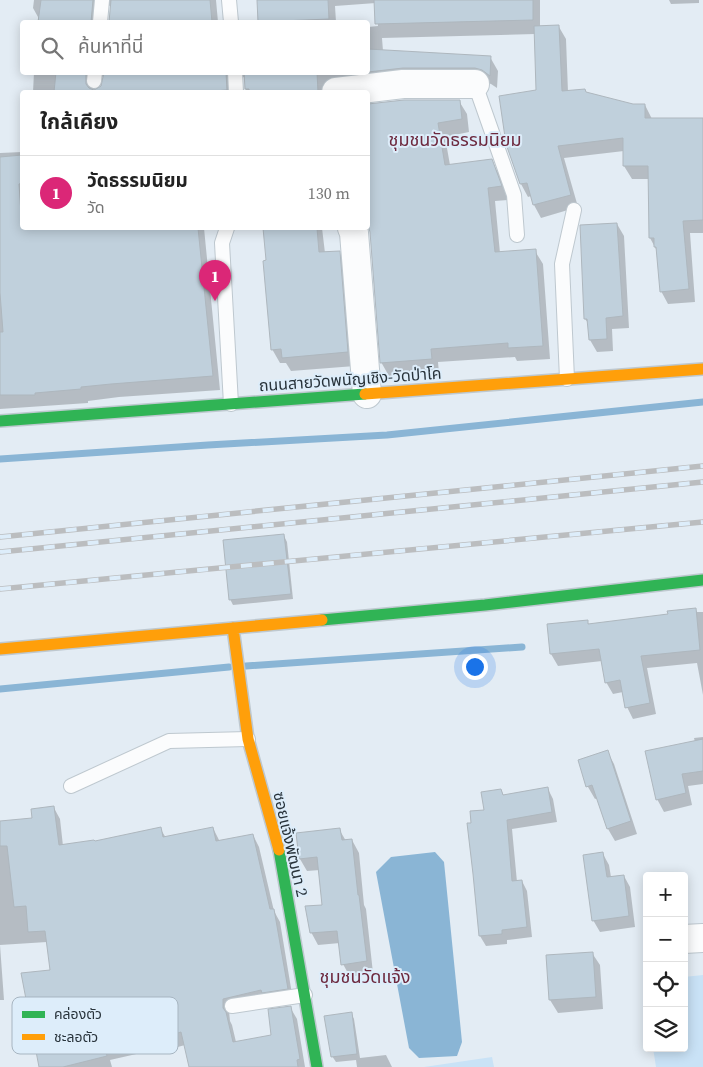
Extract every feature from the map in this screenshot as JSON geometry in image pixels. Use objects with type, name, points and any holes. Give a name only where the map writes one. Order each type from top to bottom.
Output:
[{"type":"street","points":[[327,75],[328,90]]},
{"type":"street","points":[[353,90],[403,84],[475,84]]},
{"type":"street","points":[[353,230],[367,394]]},
{"type":"street","name":"ถนนสายวัดพนัญเชิง-วัดป่าโค","points":[[0,421],[703,369]]},
{"type":"street","points":[[0,649],[486,605],[703,580]]},
{"type":"street","name":"ซอยแจ้งพัฒนา 2","points":[[233,628],[248,739],[280,854],[306,995],[316,1067]]},
{"type":"street","points":[[688,940],[703,938]]},
{"type":"lane","points":[[100,20],[102,0]]},
{"type":"lane","points":[[229,0],[230,20]]},
{"type":"lane","points":[[235,75],[236,90]]},
{"type":"lane","points":[[475,84],[514,195],[517,235]]},
{"type":"lane","points":[[567,379],[562,264],[574,210]]},
{"type":"lane","points":[[226,230],[222,243],[232,404]]},
{"type":"lane","points":[[70,786],[169,741],[248,739]]},
{"type":"lane","points":[[232,1006],[306,995]]},
{"type":"shaded area","points":[[435,852],[444,862],[462,1042],[457,1056],[419,1058],[409,1048],[376,872],[391,857]]},
{"type":"shaded area","points":[[703,975],[703,1067],[656,1067],[654,1052],[688,1052],[688,977]]},
{"type":"shaded area","points":[[492,1057],[494,1067],[424,1067]]},
{"type":"building","points":[[41,0],[93,0],[91,20],[38,20]]},
{"type":"building","points":[[111,0],[210,0],[212,20],[109,20]]},
{"type":"building","points":[[257,0],[328,0],[329,19],[258,20]]},
{"type":"building","points":[[374,0],[533,0],[533,20],[375,24]]},
{"type":"building","points":[[559,25],[562,91],[585,89],[586,92],[633,104],[645,104],[645,118],[703,118],[703,220],[683,221],[689,289],[660,292],[656,247],[654,247],[654,238],[649,238],[648,166],[623,166],[623,138],[558,146],[571,195],[533,205],[527,183],[520,184],[506,144],[499,96],[536,90],[534,26]]},
{"type":"building","points":[[370,49],[491,56],[490,76],[482,70],[475,68],[403,68],[370,72]]},
{"type":"building","points":[[56,75],[86,75],[86,84],[94,90],[54,90]]},
{"type":"building","points":[[103,75],[226,75],[227,90],[94,90],[101,86]]},
{"type":"building","points":[[244,75],[317,75],[318,90],[245,89]]},
{"type":"building","points":[[404,100],[460,100],[462,119],[438,123],[445,165],[492,159],[502,186],[488,188],[495,252],[536,249],[543,346],[508,348],[508,343],[431,349],[432,359],[380,363],[369,230],[370,104]]},
{"type":"building","points":[[20,155],[20,230],[198,230],[213,376],[81,387],[81,389],[35,393],[35,395],[0,395],[0,332],[3,332],[0,293],[0,157]]},
{"type":"building","points":[[617,223],[623,316],[606,318],[607,339],[589,340],[587,319],[584,319],[580,225]]},
{"type":"building","points":[[263,230],[317,230],[319,252],[340,251],[348,352],[282,358],[281,349],[271,350],[263,261],[266,260]]},
{"type":"building","points":[[284,534],[291,594],[229,600],[223,540]]},
{"type":"building","points":[[696,608],[700,650],[641,656],[650,703],[625,708],[620,680],[605,683],[599,649],[550,654],[547,624],[588,620],[588,624],[668,614],[667,611]]},
{"type":"building","points":[[703,739],[703,771],[682,774],[686,793],[656,800],[645,751]]},
{"type":"building","points":[[608,750],[631,821],[607,829],[592,785],[586,787],[578,760]]},
{"type":"building","points":[[548,787],[552,812],[507,820],[512,881],[522,880],[527,927],[502,930],[502,934],[479,936],[467,823],[471,823],[470,811],[484,810],[481,792],[501,789],[503,795]]},
{"type":"building","points":[[54,806],[59,845],[95,841],[161,827],[163,837],[213,827],[216,841],[253,834],[270,909],[274,909],[288,989],[262,993],[261,990],[223,999],[223,1008],[226,1012],[233,1042],[271,1035],[268,1009],[291,1006],[300,1059],[297,1060],[298,1067],[189,1067],[181,1032],[178,1033],[178,997],[26,997],[21,973],[50,970],[45,931],[28,932],[26,906],[14,907],[7,846],[0,846],[0,821],[32,818],[31,809]]},
{"type":"building","points":[[340,828],[342,840],[352,839],[367,961],[341,965],[337,931],[310,933],[305,906],[322,905],[317,857],[299,859],[296,833]]},
{"type":"building","points":[[603,852],[607,877],[624,875],[629,916],[592,921],[583,855]]},
{"type":"building","points":[[593,952],[596,997],[549,1000],[546,955]]},
{"type":"building","points":[[352,1012],[357,1054],[331,1057],[324,1016]]},
{"type":"building","points":[[37,1054],[106,1054],[107,1056],[63,1067],[39,1067]]},
{"type":"waterway","points":[[0,459],[387,435],[703,402]]},
{"type":"waterway","points":[[246,666],[522,647]]},
{"type":"waterway","points":[[0,689],[229,667]]},
{"type":"railway","points":[[0,537],[703,466]]},
{"type":"railway","points":[[0,552],[703,482]]},
{"type":"railway","points":[[0,589],[703,522]]},
{"type":"traffic: fast","points":[[0,421],[365,394]]},
{"type":"traffic: fast","points":[[322,620],[485,605],[703,580]]},
{"type":"traffic: fast","points":[[279,850],[317,1067]]},
{"type":"traffic: slow","points":[[365,394],[703,369]]},
{"type":"traffic: slow","points":[[0,649],[322,620]]},
{"type":"traffic: slow","points":[[233,628],[248,739],[279,850]]},
{"type":"place","name":"วัดธรรมนิยม","points":[[215,301]]},
{"type":"district","name":"ชุมชนวัดธรรมนิยม","points":[[455,139]]},
{"type":"district","name":"ชุมชนวัดแจ้ง","points":[[365,976]]}]
